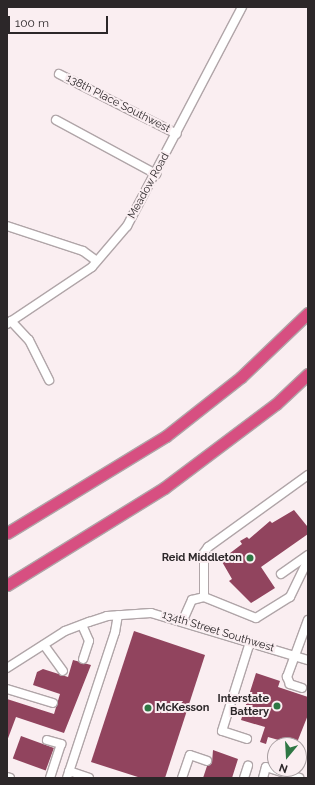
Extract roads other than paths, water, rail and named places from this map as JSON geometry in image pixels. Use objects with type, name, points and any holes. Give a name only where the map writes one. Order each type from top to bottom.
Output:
[{"type":"highway","points":[[7,533],[166,436],[241,377],[308,313]]},
{"type":"highway","points":[[7,585],[164,488],[276,404],[308,374]]},
{"type":"street","name":"Meadow Road","points":[[9,322],[97,262],[127,226],[156,174],[242,7]]},
{"type":"street","name":"138th Place Southwest","points":[[59,74],[177,134]]},
{"type":"street","points":[[56,120],[156,174]]},
{"type":"street","points":[[7,226],[83,251],[97,262]]},
{"type":"street","points":[[9,322],[29,340],[49,380]]},
{"type":"street","points":[[204,598],[204,553],[208,547],[308,475]]},
{"type":"street","points":[[281,574],[308,555]]},
{"type":"street","points":[[182,620],[192,600],[204,598],[256,618],[290,597],[308,560]]},
{"type":"street","name":"134th Street Southwest","points":[[7,668],[82,624],[126,613],[151,613],[182,620],[308,660]]},
{"type":"street","points":[[89,778],[68,775],[115,632],[118,615]]},
{"type":"street","points":[[302,688],[287,681],[294,656],[305,632],[308,620]]},
{"type":"street","points":[[82,624],[89,641],[83,658]]},
{"type":"street","points":[[247,739],[222,731],[250,642]]},
{"type":"street","points":[[44,645],[63,671]]},
{"type":"street","points":[[7,689],[53,703]]},
{"type":"street","points":[[47,740],[61,744],[50,778]]},
{"type":"street","points":[[182,778],[190,755],[207,761]]},
{"type":"street","points":[[244,778],[248,766]]},
{"type":"street","points":[[262,778],[266,767],[299,778]]},
{"type":"place","name":"Reid Middleton","points":[[250,558]]},
{"type":"place","name":"Interstate Battery","points":[[277,706]]},
{"type":"place","name":"McKesson","points":[[148,708]]}]
